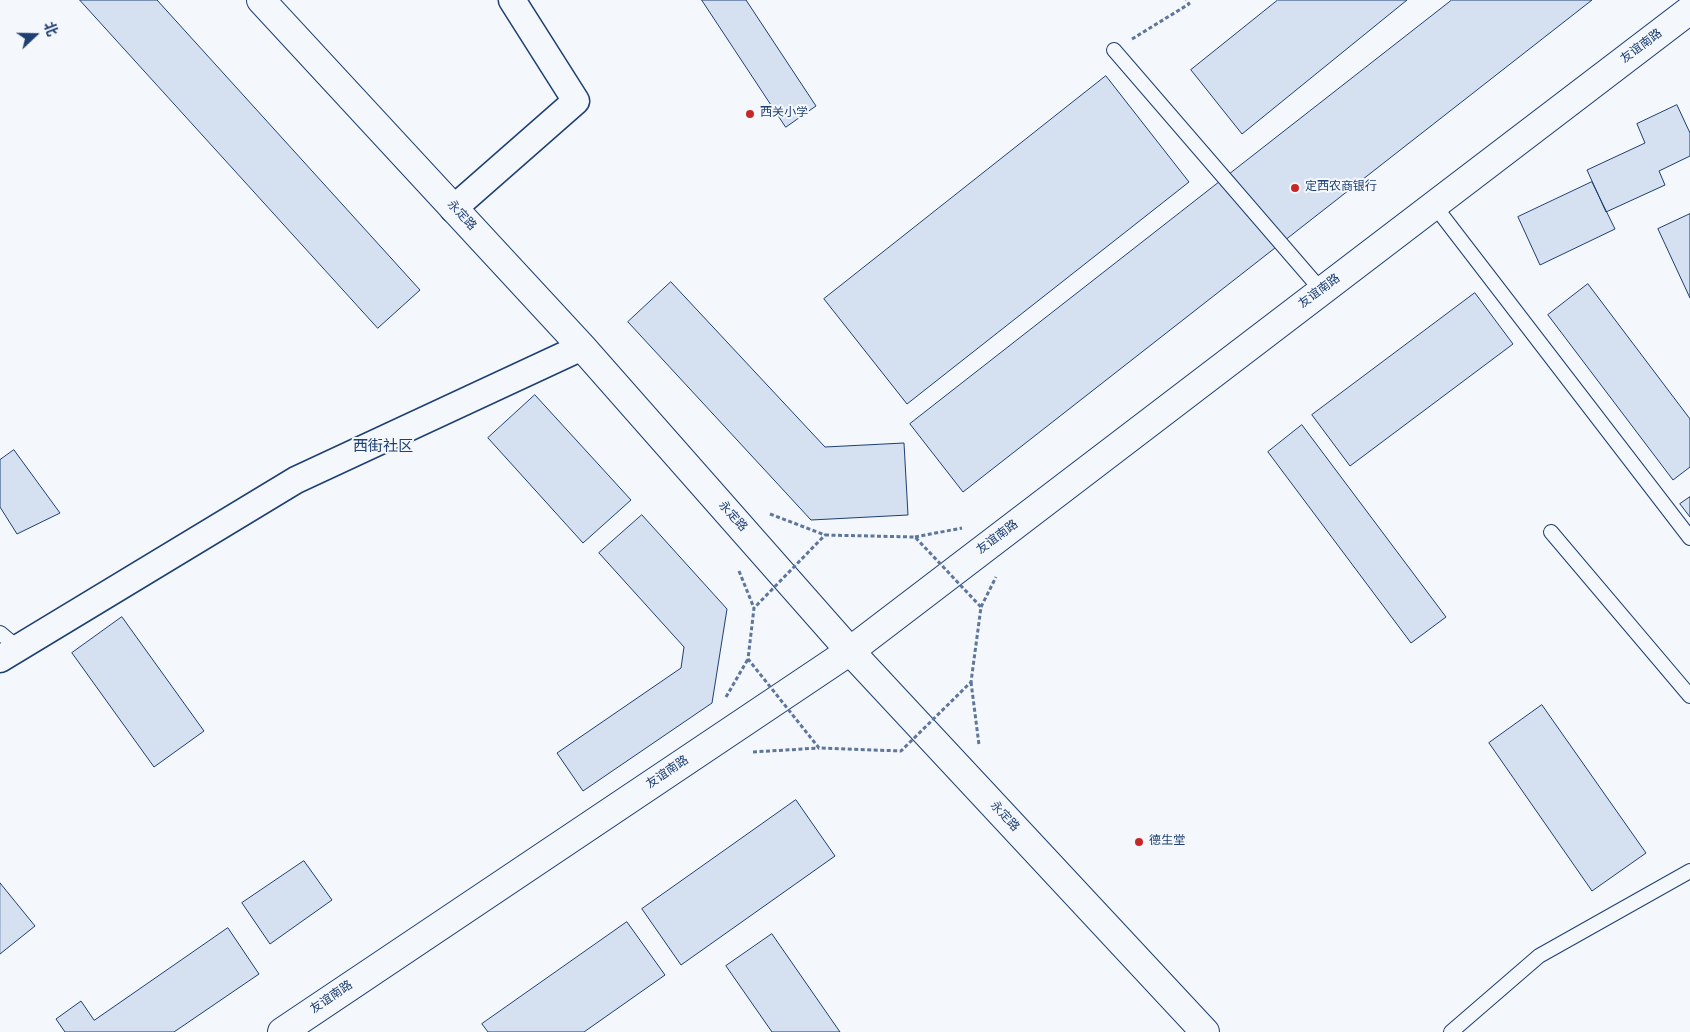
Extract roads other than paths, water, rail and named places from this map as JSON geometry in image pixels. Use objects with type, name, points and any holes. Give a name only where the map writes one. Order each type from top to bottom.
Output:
[{"type":"main road","name":"永定路","points":[[261,0],[582,348],[850,651],[1205,1032]]},
{"type":"main road","name":"友谊南路","points":[[282,1032],[850,651],[1690,10]]},
{"type":"street","points":[[453,209],[576,101],[512,0]]},
{"type":"street","points":[[6,646],[296,480],[582,348]]},
{"type":"lane","points":[[1114,50],[1322,291]]},
{"type":"lane","points":[[1434,205],[1690,538]]},
{"type":"lane","points":[[1551,532],[1690,696]]},
{"type":"lane","points":[[1451,1032],[1539,956],[1690,870]]},
{"type":"place","name":"西关小学","points":[[750,114]]},
{"type":"place","name":"定西农商银行","points":[[1295,188]]},
{"type":"place","name":"德生堂","points":[[1139,842]]},
{"type":"district","name":"西街社区","points":[[383,448]]}]
